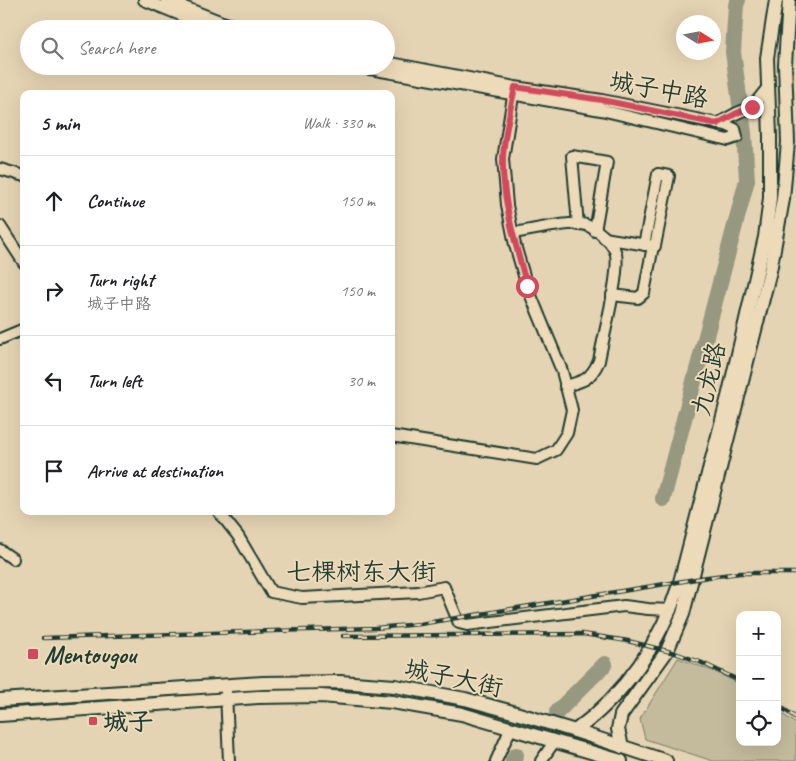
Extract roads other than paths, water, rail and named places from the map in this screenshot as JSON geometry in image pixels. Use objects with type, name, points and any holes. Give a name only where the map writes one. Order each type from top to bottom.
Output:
[{"type":"main road","name":"九龙路","points":[[575,731],[601,710],[630,677],[652,647],[671,610],[680,582],[729,393],[765,237],[770,198],[767,58],[776,0]]},
{"type":"main road","name":"九龙路","points":[[622,747],[618,729],[621,716],[667,651],[683,614],[770,271],[791,160],[792,144],[785,64],[791,3]]},
{"type":"main road","points":[[770,136],[792,144]]},
{"type":"main road","points":[[770,150],[791,160]]},
{"type":"main road","name":"城子大街","points":[[226,693],[263,682],[340,682],[395,686],[466,699],[575,731],[666,761]]},
{"type":"main road","points":[[0,700],[226,693]]},
{"type":"main road","points":[[0,715],[226,693]]},
{"type":"main road","name":"城子大街","points":[[226,693],[321,696],[392,702],[462,714],[620,761]]},
{"type":"street","points":[[144,0],[193,20]]},
{"type":"street","points":[[166,0],[217,20]]},
{"type":"street","name":"城子中路","points":[[395,64],[514,91],[601,110],[728,140],[737,137],[735,129],[717,124],[602,100],[514,91],[395,72]]},
{"type":"street","points":[[717,124],[752,107],[768,87]]},
{"type":"street","points":[[395,437],[537,459],[556,450],[567,433],[572,410],[566,386],[562,371],[527,286],[507,205],[503,159],[514,91]]},
{"type":"street","points":[[578,225],[572,156],[607,162],[595,231]]},
{"type":"street","points":[[0,169],[20,175]]},
{"type":"street","points":[[604,238],[649,245],[655,246],[669,176],[658,174],[649,245],[644,293],[638,298],[612,295]]},
{"type":"street","points":[[513,233],[585,225],[604,238],[616,254],[612,295],[599,361],[594,373],[584,381],[566,386]]},
{"type":"street","points":[[0,226],[20,257]]},
{"type":"street","points":[[615,274],[623,241]]},
{"type":"street","points":[[0,339],[20,332]]},
{"type":"street","name":"七棵树东大街","points":[[221,515],[238,536],[270,592],[302,598],[418,592],[444,587],[459,623],[467,625],[624,606],[648,610],[671,610]]},
{"type":"street","points":[[0,550],[13,559]]},
{"type":"street","points":[[226,693],[229,761]]},
{"type":"street","points":[[496,761],[512,728]]},
{"type":"street","points":[[541,761],[554,742]]},
{"type":"waterway","points":[[663,499],[747,180],[744,133],[733,52],[736,5],[738,0]]},
{"type":"waterway","points":[[557,712],[605,664]]},
{"type":"waterway","points":[[513,761],[516,755]]},
{"type":"railway","points":[[43,638],[375,628],[420,624],[708,577],[740,573],[796,573]]},
{"type":"railway","points":[[343,636],[583,634],[628,641],[675,653],[700,662],[736,679]]},
{"type":"railway","points":[[781,707],[796,718]]},
{"type":"place","name":"Mentougou","points":[[33,654]]},
{"type":"place","name":"城子","points":[[93,721]]}]
